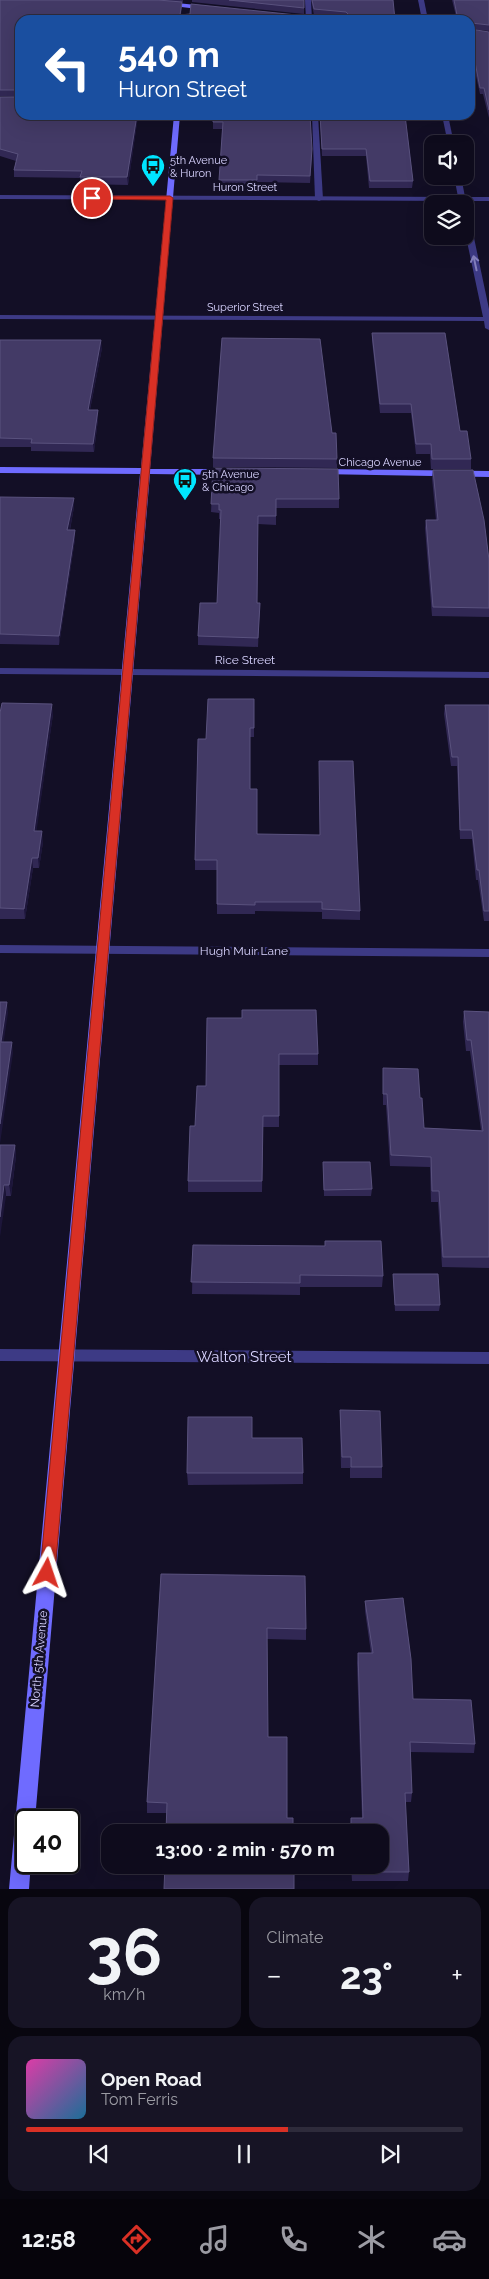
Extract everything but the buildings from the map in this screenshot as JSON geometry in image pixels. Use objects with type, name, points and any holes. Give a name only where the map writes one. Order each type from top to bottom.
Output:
[{"type":"street","points":[[308,0],[309,15]]},
{"type":"street","points":[[421,0],[424,15]]},
{"type":"street","points":[[158,3],[211,8]]},
{"type":"street","name":"North 5th Avenue","points":[[19,1889],[177,120]]},
{"type":"street","points":[[315,120],[319,199]]},
{"type":"street","points":[[446,120],[449,135]]},
{"type":"street","name":"Huron Street","points":[[0,197],[424,201]]},
{"type":"street","name":"Huron Street","points":[[474,201],[489,199]]},
{"type":"street","points":[[472,245],[489,328]]},
{"type":"street","name":"Superior Street","points":[[0,317],[488,319]]},
{"type":"street","points":[[0,470],[242,472]]},
{"type":"street","name":"Chicago Avenue","points":[[311,472],[489,474]]},
{"type":"street","name":"Rice Street","points":[[0,671],[489,674]]},
{"type":"street","name":"Hugh Muir Lane","points":[[0,949],[489,953]]},
{"type":"street","name":"Walton Street","points":[[0,1355],[489,1358]]},
{"type":"place","name":"5th Avenue & Huron","points":[[153,187]]},
{"type":"place","name":"5th Avenue & Chicago","points":[[185,501]]},
{"type":"route","points":[[47,1573],[170,198],[92,198]]}]
